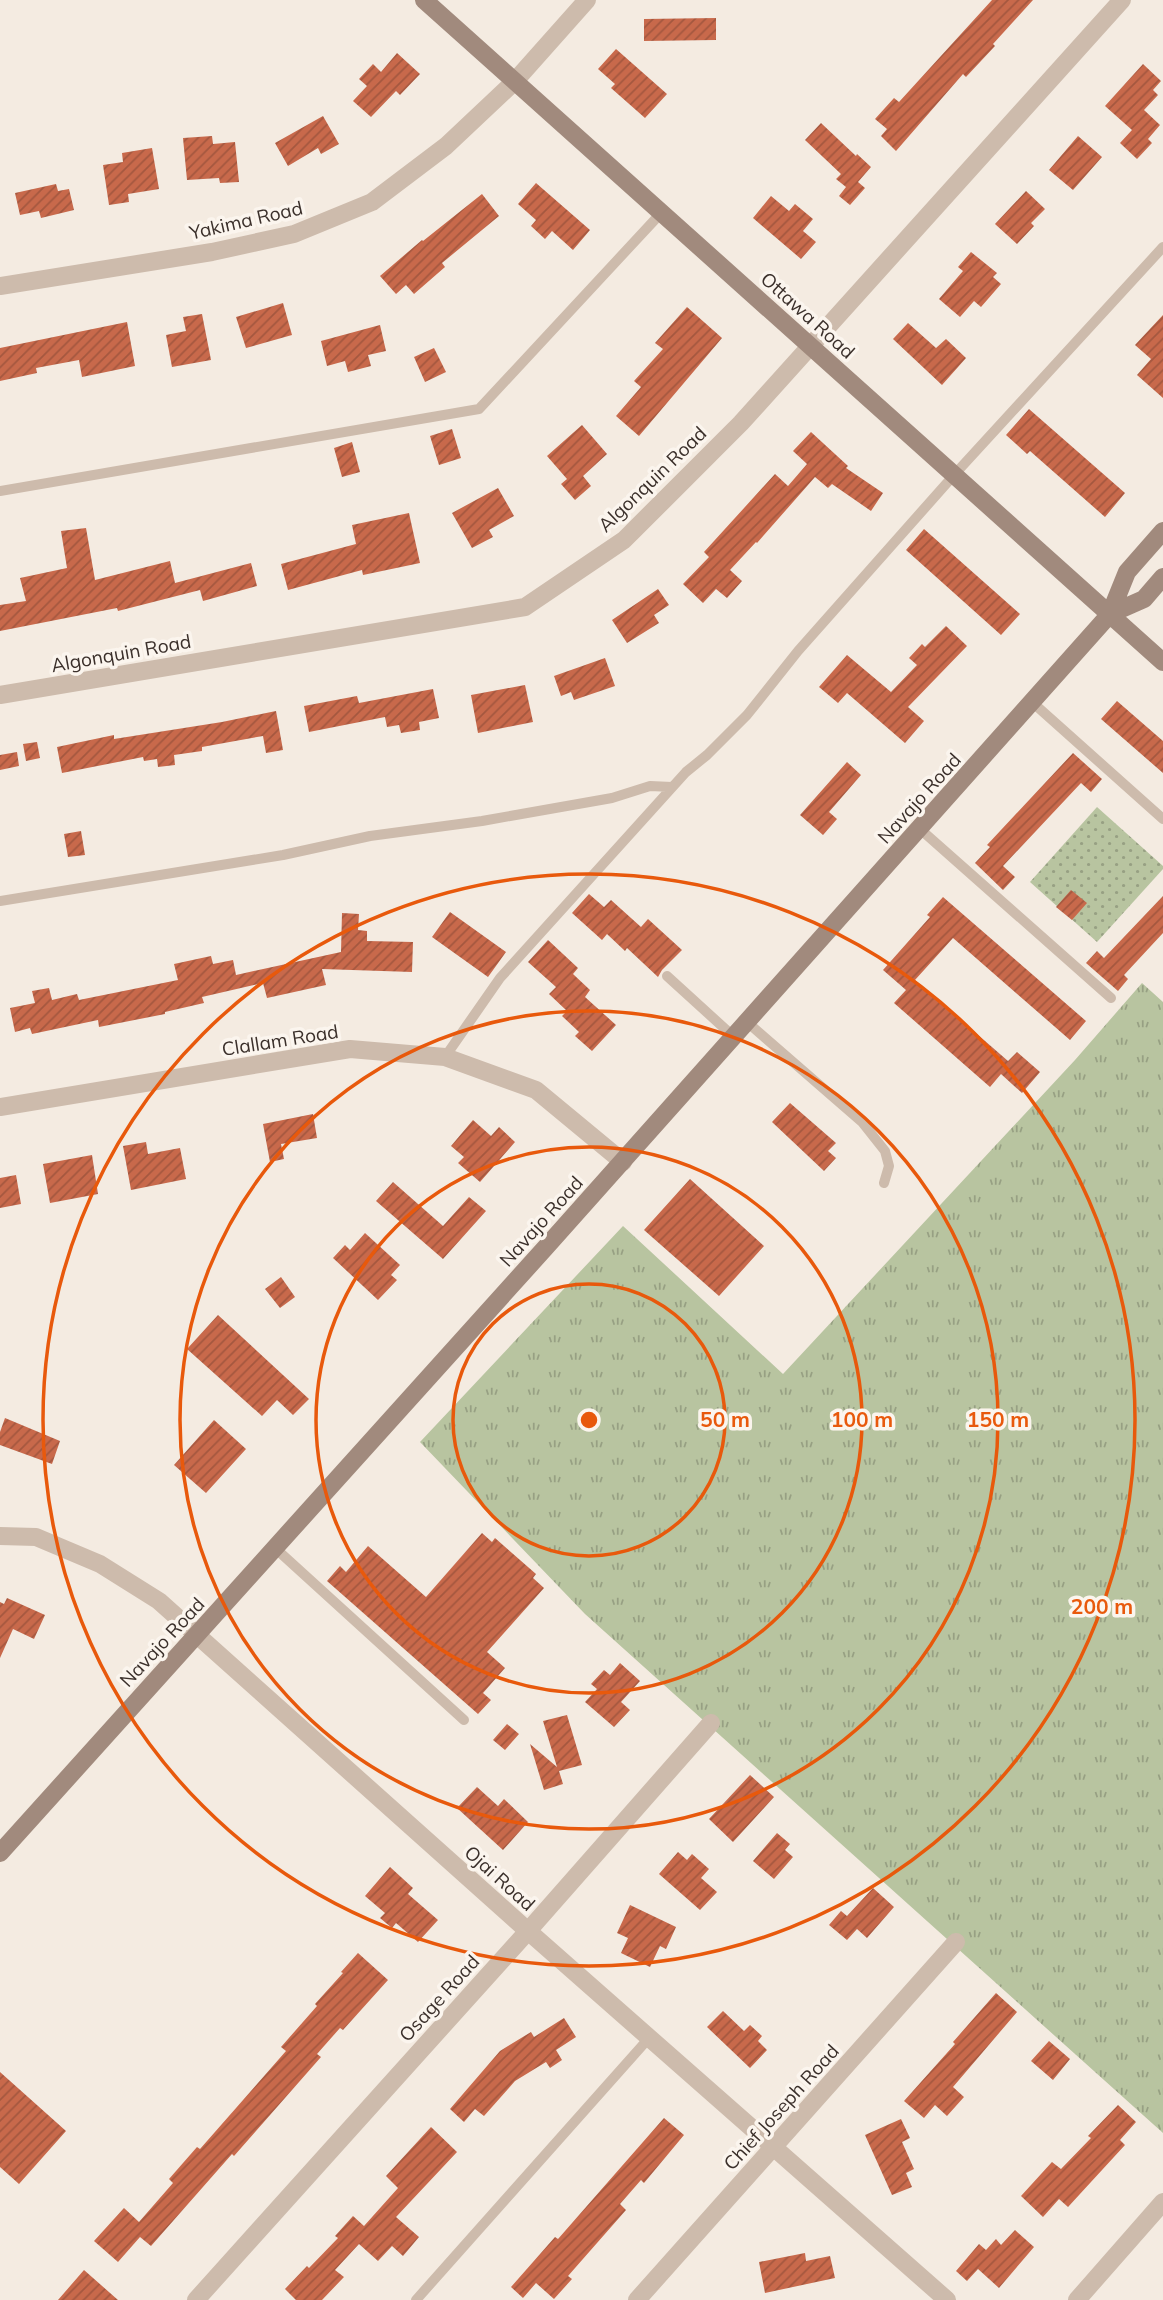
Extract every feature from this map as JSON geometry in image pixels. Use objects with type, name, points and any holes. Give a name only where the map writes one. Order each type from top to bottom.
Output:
[{"type":"main road","name":"Ottawa Road","points":[[424,0],[1163,662]]},
{"type":"main road","name":"Navajo Road","points":[[0,1853],[734,1037],[1110,614],[1126,572],[1163,531]]},
{"type":"main road","name":"Navajo Road","points":[[1110,614],[1144,599],[1163,577]]},
{"type":"street","name":"Yakima Road","points":[[0,286],[212,251],[294,234],[372,202],[446,146],[515,81],[587,0]]},
{"type":"street","name":"Algonquin Road","points":[[0,695],[525,607],[624,540],[741,423],[1122,0]]},
{"type":"street","name":"Clallam Road","points":[[0,1107],[350,1049],[445,1056],[536,1090],[622,1161]]},
{"type":"street","name":"Ojai Road","points":[[0,1536],[36,1537],[100,1564],[159,1601],[947,2300]]},
{"type":"street","name":"Osage Road","points":[[196,2300],[711,1723]]},
{"type":"street","name":"Chief Joseph Road","points":[[637,2300],[956,1942]]},
{"type":"street","points":[[1077,2300],[1163,2202]]},
{"type":"lane","points":[[0,491],[480,409],[662,212]]},
{"type":"lane","points":[[445,1056],[500,978],[672,786],[747,715],[798,651],[954,475],[1163,247]]},
{"type":"lane","points":[[1032,702],[1163,819]]},
{"type":"lane","points":[[0,901],[283,855],[370,836],[482,821],[612,797],[650,786],[672,786]]},
{"type":"lane","points":[[920,828],[1111,998]]},
{"type":"lane","points":[[667,976],[734,1037]]},
{"type":"lane","points":[[747,1022],[862,1122],[885,1151],[889,1166],[884,1183]]},
{"type":"lane","points":[[275,1548],[464,1720]]},
{"type":"lane","points":[[416,2300],[649,2038]]},
{"type":"green space","points":[[1097,807],[1163,866],[1163,869],[1097,942],[1030,882]]},
{"type":"green space","points":[[1142,983],[1163,1002],[1163,2133],[585,1614],[420,1442],[623,1226],[783,1374],[1075,1060]]},
{"type":"building","points":[[992,0],[1033,0],[993,44],[995,46],[966,77],[963,74],[896,151],[881,136],[887,129],[875,119],[894,98],[899,102]]},
{"type":"building","points":[[716,18],[716,40],[644,41],[644,19]]},
{"type":"building","points":[[616,49],[667,94],[645,118],[611,88],[615,84],[598,69]]},
{"type":"building","points":[[397,53],[420,74],[400,95],[396,91],[371,117],[353,101],[367,86],[359,79],[373,64],[381,72]]},
{"type":"building","points":[[1143,64],[1161,81],[1153,90],[1158,95],[1144,110],[1160,125],[1148,139],[1152,143],[1137,159],[1120,143],[1132,130],[1105,106]]},
{"type":"building","points":[[323,116],[339,144],[321,154],[318,148],[288,166],[275,143]]},
{"type":"building","points":[[821,123],[871,167],[858,182],[865,188],[850,205],[839,196],[846,187],[836,179],[841,174],[805,140]]},
{"type":"building","points":[[212,136],[213,144],[235,142],[239,182],[220,183],[219,178],[187,180],[183,138]]},
{"type":"building","points":[[1078,136],[1102,157],[1073,190],[1049,170]]},
{"type":"building","points":[[152,148],[159,189],[128,194],[129,202],[109,205],[103,165],[123,162],[122,153]]},
{"type":"building","points":[[536,183],[590,230],[573,250],[552,231],[545,239],[531,226],[536,220],[518,204]]},
{"type":"building","points":[[56,184],[58,191],[69,189],[74,210],[41,218],[39,211],[20,215],[15,193]]},
{"type":"building","points":[[1026,191],[1045,209],[1031,223],[1034,226],[1017,244],[995,224]]},
{"type":"building","points":[[482,194],[499,216],[442,263],[445,267],[414,294],[406,285],[396,294],[380,276]]},
{"type":"building","points":[[771,196],[789,211],[795,204],[813,219],[803,231],[816,242],[801,259],[753,218]]},
{"type":"building","points":[[971,252],[997,273],[993,277],[1001,284],[981,307],[974,301],[960,317],[939,299],[963,271],[958,267]]},
{"type":"building","points":[[283,303],[292,335],[246,348],[236,317]]},
{"type":"building","points":[[687,307],[722,338],[639,436],[616,416],[641,387],[634,381],[663,349],[655,343]]},
{"type":"building","points":[[202,314],[211,360],[172,367],[166,335],[186,331],[183,317]]},
{"type":"building","points":[[1163,315],[1163,398],[1137,375],[1151,359],[1135,345]]},
{"type":"building","points":[[127,322],[135,366],[82,377],[79,360],[36,368],[37,373],[0,381],[0,348]]},
{"type":"building","points":[[908,323],[936,348],[946,339],[966,358],[942,385],[893,339]]},
{"type":"building","points":[[380,325],[386,351],[368,355],[371,366],[348,372],[345,361],[327,366],[321,341]]},
{"type":"building","points":[[434,348],[446,372],[425,382],[414,357]]},
{"type":"building","points":[[1029,409],[1125,493],[1105,517],[1030,451],[1027,454],[1006,435]]},
{"type":"building","points":[[582,425],[607,454],[583,476],[591,486],[575,500],[561,484],[567,479],[547,456]]},
{"type":"building","points":[[452,429],[461,458],[439,465],[430,436]]},
{"type":"building","points":[[811,432],[848,466],[846,468],[883,493],[871,511],[832,484],[828,488],[815,477],[730,570],[742,581],[727,598],[716,589],[703,603],[683,584],[709,557],[704,552],[775,474],[788,486],[807,464],[793,451]]},
{"type":"building","points":[[352,442],[360,472],[342,477],[334,448]]},
{"type":"building","points":[[498,488],[514,516],[489,530],[493,537],[472,548],[452,513]]},
{"type":"building","points":[[409,513],[420,563],[363,575],[362,570],[288,590],[281,564],[356,544],[352,525]]},
{"type":"building","points":[[86,528],[95,580],[170,561],[175,583],[251,563],[257,586],[203,601],[200,590],[118,611],[117,608],[0,631],[0,605],[26,601],[20,578],[67,568],[61,531]]},
{"type":"building","points":[[924,529],[1020,614],[1001,635],[906,550]]},
{"type":"building","points":[[658,589],[669,605],[654,615],[659,623],[627,643],[612,620]]},
{"type":"building","points":[[946,626],[967,646],[908,707],[924,721],[905,743],[847,693],[838,703],[819,687],[847,655],[891,692],[917,665],[909,658],[922,644],[925,647]]},
{"type":"building","points":[[605,658],[615,686],[574,700],[571,692],[561,696],[554,676]]},
{"type":"building","points":[[525,685],[533,722],[478,733],[471,695]]},
{"type":"building","points":[[433,689],[439,718],[419,722],[420,730],[401,733],[399,725],[387,727],[385,717],[309,732],[304,706],[357,696],[359,703]]},
{"type":"building","points":[[1117,701],[1163,741],[1163,773],[1101,719]]},
{"type":"building","points":[[276,711],[283,750],[266,753],[263,736],[174,755],[175,765],[158,767],[157,759],[144,761],[143,757],[62,773],[57,747],[114,735],[114,739]]},
{"type":"building","points":[[37,742],[40,758],[26,761],[23,744]]},
{"type":"building","points":[[17,752],[19,766],[0,770],[0,755]]},
{"type":"building","points":[[1073,753],[1102,779],[1091,792],[1081,783],[1003,866],[1015,877],[1003,890],[975,863],[990,847],[987,845]]},
{"type":"building","points":[[847,762],[861,775],[829,812],[837,819],[823,835],[800,815]]},
{"type":"building","points":[[81,831],[85,855],[68,857],[64,834]]},
{"type":"building","points":[[1071,890],[1087,903],[1072,920],[1056,907]]},
{"type":"building","points":[[589,894],[604,907],[611,900],[641,927],[648,919],[682,950],[658,977],[627,948],[625,951],[607,934],[602,940],[572,913]]},
{"type":"building","points":[[1163,896],[1163,933],[1124,975],[1128,979],[1118,991],[1086,963],[1097,951],[1104,958]]},
{"type":"building","points":[[943,897],[1086,1021],[1070,1040],[953,938],[915,980],[1008,1061],[1017,1052],[1040,1072],[1022,1093],[1001,1074],[990,1087],[894,1003],[906,990],[883,970],[930,917],[927,915]]},
{"type":"building","points":[[450,912],[506,952],[488,977],[432,937]]},
{"type":"building","points":[[342,913],[359,914],[358,930],[367,931],[367,941],[413,942],[412,972],[322,969],[326,985],[267,998],[263,983],[202,997],[204,1003],[165,1014],[99,1027],[98,1020],[32,1034],[30,1028],[15,1032],[10,1008],[35,1003],[32,991],[49,988],[52,1000],[77,994],[79,1000],[178,980],[174,964],[211,956],[213,964],[233,960],[236,975],[341,952]]},
{"type":"building","points":[[548,940],[578,968],[573,974],[590,990],[585,997],[616,1025],[592,1051],[575,1036],[579,1032],[562,1016],[567,1011],[549,994],[556,987],[528,962]]},
{"type":"building","points":[[790,1103],[836,1143],[828,1151],[836,1158],[824,1171],[772,1122]]},
{"type":"building","points":[[313,1114],[317,1138],[281,1144],[284,1159],[270,1162],[263,1124]]},
{"type":"building","points":[[473,1120],[491,1136],[499,1127],[515,1142],[480,1182],[458,1163],[464,1157],[451,1146]]},
{"type":"building","points":[[146,1142],[148,1154],[180,1148],[186,1179],[131,1190],[123,1146]]},
{"type":"building","points":[[92,1155],[98,1194],[50,1203],[43,1164]]},
{"type":"building","points":[[16,1175],[21,1204],[0,1208],[0,1178]]},
{"type":"building","points":[[690,1179],[764,1246],[719,1296],[644,1230]]},
{"type":"building","points":[[393,1182],[443,1226],[469,1197],[486,1211],[443,1259],[376,1201]]},
{"type":"building","points":[[365,1233],[400,1265],[391,1275],[397,1280],[378,1300],[333,1258],[345,1245],[350,1250]]},
{"type":"building","points":[[281,1277],[295,1297],[280,1308],[265,1289]]},
{"type":"building","points":[[218,1315],[309,1399],[293,1415],[277,1400],[262,1416],[187,1349]]},
{"type":"building","points":[[5,1418],[60,1441],[52,1464],[0,1445],[0,1432]]},
{"type":"building","points":[[214,1420],[246,1449],[206,1493],[174,1465]]},
{"type":"building","points":[[482,1533],[492,1542],[495,1538],[536,1574],[533,1578],[544,1588],[487,1652],[505,1668],[483,1693],[491,1700],[478,1714],[327,1581],[340,1566],[346,1572],[368,1546],[426,1597]]},
{"type":"building","points":[[7,1598],[45,1615],[34,1639],[13,1629],[0,1658],[0,1602],[4,1604]]},
{"type":"building","points":[[620,1663],[640,1681],[621,1702],[630,1710],[614,1727],[585,1702],[597,1689],[591,1684],[604,1670],[610,1675]]},
{"type":"building","points":[[567,1715],[582,1765],[559,1771],[563,1784],[544,1790],[530,1744],[557,1767],[543,1721]]},
{"type":"building","points":[[507,1724],[519,1734],[505,1750],[493,1740]]},
{"type":"building","points":[[750,1775],[774,1797],[733,1842],[709,1819]]},
{"type":"building","points":[[477,1787],[498,1806],[504,1799],[528,1822],[503,1850],[457,1808]]},
{"type":"building","points":[[777,1833],[790,1844],[785,1850],[793,1857],[774,1879],[753,1861]]},
{"type":"building","points":[[678,1852],[687,1860],[692,1854],[709,1869],[701,1878],[717,1892],[700,1910],[659,1874]]},
{"type":"building","points":[[390,1867],[413,1888],[408,1894],[438,1920],[418,1942],[396,1923],[392,1928],[380,1918],[385,1913],[365,1896]]},
{"type":"building","points":[[873,1888],[894,1907],[867,1938],[857,1929],[847,1940],[829,1925],[841,1911],[847,1916]]},
{"type":"building","points":[[630,1905],[676,1927],[666,1949],[660,1946],[650,1967],[621,1953],[628,1938],[617,1933]]},
{"type":"building","points":[[358,1953],[388,1980],[343,2030],[340,2028],[317,2054],[321,2057],[151,2246],[140,2237],[118,2262],[94,2241],[124,2208],[139,2222],[173,2183],[169,2179],[197,2147],[200,2149],[286,2051],[281,2047]]},
{"type":"building","points":[[996,1993],[1017,2012],[953,2087],[964,2097],[947,2116],[935,2105],[924,2118],[904,2101]]},
{"type":"building","points":[[723,2011],[744,2031],[750,2025],[762,2036],[758,2041],[767,2050],[750,2068],[707,2027]]},
{"type":"building","points":[[564,2018],[576,2037],[556,2050],[562,2060],[550,2068],[546,2062],[515,2081],[484,2116],[475,2109],[464,2122],[450,2109],[500,2051],[531,2032],[534,2037]]},
{"type":"building","points":[[1049,2041],[1070,2059],[1053,2080],[1031,2061]]},
{"type":"building","points":[[0,2072],[66,2131],[19,2184],[0,2167]]},
{"type":"building","points":[[1118,2105],[1136,2122],[1120,2140],[1125,2145],[1068,2207],[1059,2199],[1043,2217],[1021,2196],[1052,2162],[1061,2169]]},
{"type":"building","points":[[664,2118],[684,2135],[644,2183],[641,2180],[620,2204],[626,2210],[568,2276],[572,2279],[554,2299],[536,2283],[523,2298],[511,2287],[555,2237],[558,2239]]},
{"type":"building","points":[[901,2119],[910,2138],[902,2142],[914,2169],[906,2173],[912,2187],[892,2195],[865,2135]]},
{"type":"building","points":[[431,2127],[457,2152],[396,2217],[419,2237],[403,2256],[392,2246],[378,2261],[359,2244],[335,2270],[344,2277],[322,2300],[296,2300],[285,2289],[338,2238],[335,2236],[353,2216],[364,2226],[398,2188],[386,2176]]},
{"type":"building","points":[[1015,2230],[1034,2247],[999,2288],[978,2269],[967,2281],[956,2271],[979,2244],[986,2250],[996,2239],[1001,2245]]},
{"type":"building","points":[[805,2253],[806,2261],[830,2256],[835,2278],[765,2293],[759,2262]]},
{"type":"building","points":[[84,2270],[118,2300],[58,2300]]}]
